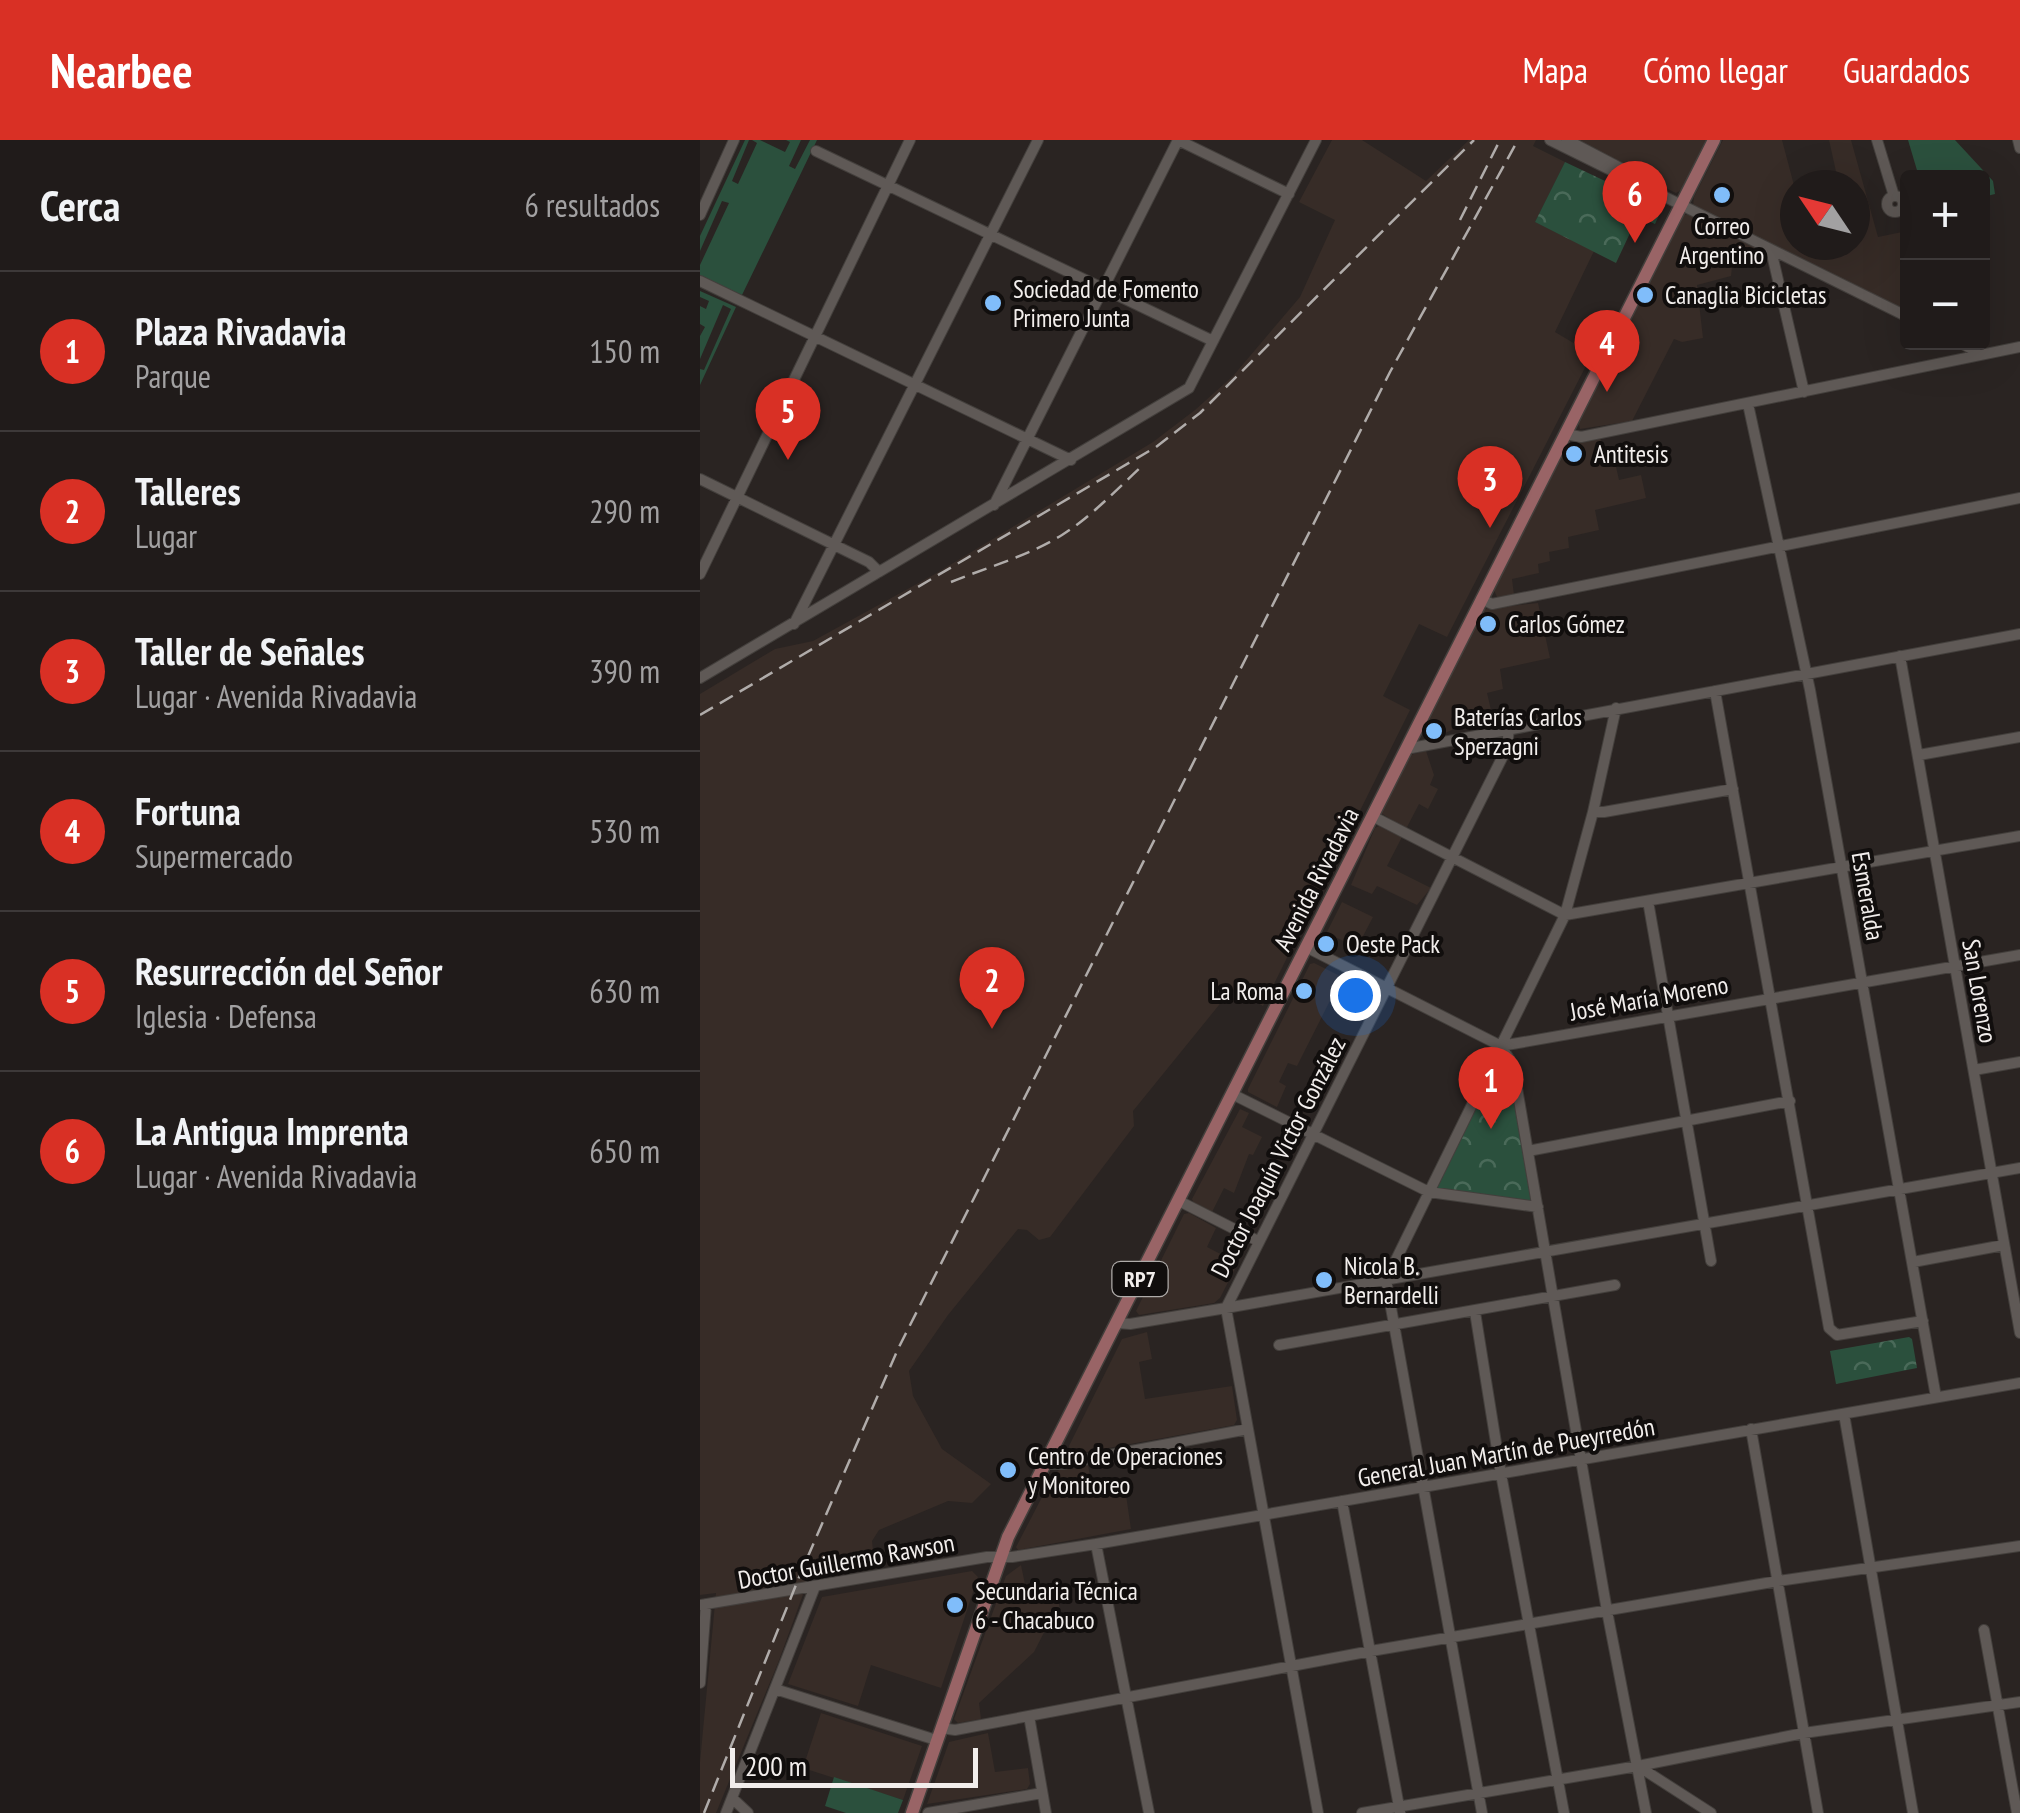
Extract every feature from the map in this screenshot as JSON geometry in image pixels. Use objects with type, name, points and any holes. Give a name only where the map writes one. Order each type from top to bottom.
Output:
[{"type":"main road","name":"Avenida Rivadavia","points":[[912,1813],[998,1557],[1714,140]]},
{"type":"street","points":[[700,216],[734,140]]},
{"type":"street","points":[[700,574],[910,140]]},
{"type":"street","points":[[793,625],[1038,140]]},
{"type":"street","points":[[994,504],[1178,140],[1289,194]]},
{"type":"street","points":[[700,678],[1188,388],[1316,140]]},
{"type":"street","points":[[1550,140],[1900,313]]},
{"type":"street","points":[[1567,140],[1630,172],[1646,188]]},
{"type":"street","points":[[1877,140],[1894,196]]},
{"type":"street","points":[[2018,140],[2020,148]]},
{"type":"street","points":[[816,151],[1214,341]]},
{"type":"street","points":[[1771,250],[1804,392]]},
{"type":"street","points":[[700,281],[1071,460]]},
{"type":"street","points":[[1566,434],[1581,436],[1748,404],[2020,347]]},
{"type":"street","points":[[1974,350],[1982,354]]},
{"type":"street","name":"Esmeralda","points":[[1748,404],[1807,674],[1936,1398]]},
{"type":"street","points":[[700,479],[869,562],[879,572]]},
{"type":"street","points":[[1481,599],[1492,604],[2020,498]]},
{"type":"street","points":[[1406,749],[2020,634]]},
{"type":"street","name":"San Lorenzo","points":[[1900,656],[2020,1333]]},
{"type":"street","points":[[1715,692],[1832,1332],[1837,1335],[1923,1320]]},
{"type":"street","points":[[1482,1813],[1386,1280],[1565,914],[1616,708]]},
{"type":"street","name":"Doctor Joaquín Victor González","points":[[1318,1813],[1226,1308],[1507,748],[1509,728]]},
{"type":"street","points":[[1919,754],[2020,737]]},
{"type":"street","points":[[1593,812],[1733,788]]},
{"type":"street","points":[[1372,816],[1565,914],[2020,836]]},
{"type":"street","points":[[1648,901],[1711,1261]]},
{"type":"street","points":[[1306,947],[1501,1046],[1513,1065],[1607,1612],[1646,1813]]},
{"type":"street","name":"José María Moreno","points":[[1501,1046],[2020,955]]},
{"type":"street","points":[[1974,1070],[2020,1062]]},
{"type":"street","points":[[1232,1094],[1429,1192],[1538,1207]]},
{"type":"street","points":[[1528,1151],[1790,1101]]},
{"type":"street","points":[[1117,1323],[1226,1308],[2020,1168]]},
{"type":"street","points":[[1179,1201],[1258,1241]]},
{"type":"street","points":[[1913,1262],[2004,1245]]},
{"type":"street","points":[[1279,1344],[1615,1286]]},
{"type":"street","points":[[1475,1312],[1564,1813]]},
{"type":"street","name":"General Juan Martín de Pueyrredón","points":[[998,1557],[1096,1544],[2020,1383]]},
{"type":"street","points":[[1844,1414],[1913,1813]]},
{"type":"street","points":[[1045,1464],[1248,1429]]},
{"type":"street","points":[[1750,1430],[1818,1813]]},
{"type":"street","points":[[1342,1501],[1399,1810]]},
{"type":"street","points":[[1096,1544],[1149,1813]]},
{"type":"street","points":[[774,1689],[938,1734],[1291,1665],[1778,1582],[2020,1546]]},
{"type":"street","name":"Doctor Guillermo Rawson","points":[[703,1605],[998,1557]]},
{"type":"street","points":[[726,1813],[814,1588]]},
{"type":"street","points":[[700,1683],[703,1605]]},
{"type":"street","points":[[1984,1630],[2017,1813]]},
{"type":"street","points":[[1362,1813],[1399,1810],[1804,1732],[2020,1702]]},
{"type":"street","points":[[1029,1716],[1046,1813]]},
{"type":"street","points":[[1638,1766],[1711,1813]]},
{"type":"street","points":[[928,1813],[1042,1793]]},
{"type":"street","points":[[732,1798],[748,1813]]},
{"type":"shaded area","points":[[1332,140],[1362,140],[1426,181],[1469,140],[1536,140],[1533,146],[1565,162],[1535,222],[1594,251],[1555,332],[1592,354],[1447,637],[1419,624],[1383,696],[1410,710],[1263,1006],[1232,989],[1133,1111],[1134,1126],[1050,1237],[1039,1240],[1027,1230],[1018,1229],[948,1315],[909,1371],[913,1396],[942,1449],[991,1484],[972,1503],[948,1501],[879,1530],[872,1541],[875,1569],[809,1578],[716,1813],[700,1813],[700,1762],[716,1593],[700,1595],[700,694],[775,649],[813,641],[935,574],[1153,442],[1195,410],[1233,376],[1300,297],[1335,220],[1299,202]]},
{"type":"shaded area","points":[[1570,140],[1706,140],[1676,193]]},
{"type":"shaded area","points":[[1723,140],[1782,140],[1790,170],[1780,170],[1780,250],[1693,206]]},
{"type":"shaded area","points":[[1829,140],[1851,140],[1859,170],[1836,170]]},
{"type":"shaded area","points":[[1870,208],[1878,237],[1900,232],[1900,310],[1801,260],[1870,260]]},
{"type":"shaded area","points":[[1690,214],[1763,250],[1757,262],[1732,267],[1731,276],[1697,285],[1703,338],[1682,342],[1674,339],[1632,421],[1580,429],[1578,421],[1683,215]]},
{"type":"shaded area","points":[[1600,437],[1606,460],[1614,458],[1619,480],[1641,475],[1646,498],[1595,510],[1599,530],[1568,537],[1569,548],[1549,552],[1550,561],[1538,564],[1539,573],[1512,579],[1514,595],[1497,597],[1494,590],[1566,448]]},
{"type":"shaded area","points":[[1538,603],[1550,658],[1500,669],[1503,689],[1487,693],[1491,710],[1451,718],[1452,730],[1429,740],[1424,738],[1422,731],[1485,609]]},
{"type":"shaded area","points":[[1426,751],[1434,775],[1430,785],[1438,789],[1428,809],[1419,804],[1406,829],[1381,813],[1410,755]]},
{"type":"shaded area","points":[[1379,826],[1402,837],[1387,866],[1431,888],[1417,905],[1377,886],[1372,894],[1351,885]]},
{"type":"shaded area","points":[[1342,902],[1373,917],[1362,938],[1353,934],[1348,943],[1337,938],[1331,950],[1322,942]]},
{"type":"shaded area","points":[[1310,964],[1342,977],[1297,1066],[1288,1063],[1279,1082],[1286,1086],[1277,1107],[1248,1089]]},
{"type":"shaded area","points":[[1240,1109],[1249,1113],[1242,1127],[1262,1137],[1253,1155],[1249,1154],[1234,1193],[1224,1188],[1212,1212],[1194,1204],[1192,1199]]},
{"type":"shaded area","points":[[1184,1214],[1216,1228],[1207,1247],[1238,1263],[1214,1303],[1139,1315],[1136,1311]]},
{"type":"shaded area","points":[[1147,1332],[1152,1359],[1139,1362],[1145,1399],[1232,1386],[1237,1420],[1234,1425],[1070,1455],[1069,1446],[1122,1339]]},
{"type":"shaded area","points":[[1088,1465],[1093,1494],[1125,1488],[1131,1529],[1018,1550],[1016,1547],[1053,1476],[1059,1470]]},
{"type":"shaded area","points":[[1021,1565],[1026,1589],[1037,1593],[1057,1590],[1060,1611],[1054,1613],[1034,1652],[979,1703],[981,1719],[958,1723],[954,1719],[1006,1576]]},
{"type":"shaded area","points":[[972,1571],[978,1577],[941,1688],[871,1665],[858,1706],[788,1684],[822,1597]]},
{"type":"shaded area","points":[[821,1713],[922,1746],[903,1800],[803,1768]]},
{"type":"shaded area","points":[[988,1733],[995,1772],[1028,1768],[1027,1789],[927,1804],[949,1742]]},
{"type":"green space","points":[[745,140],[749,140],[732,181],[738,184],[757,143],[752,140],[785,152],[790,142],[786,140],[801,140],[789,166],[795,169],[810,140],[817,140],[742,295],[700,276],[700,265],[729,203],[722,201],[700,251],[700,236]]},
{"type":"green space","points":[[1908,140],[1955,140],[1983,170],[1917,170]]},
{"type":"green space","points":[[1565,162],[1662,208],[1655,224],[1638,216],[1616,263],[1535,222]]},
{"type":"green space","points":[[700,291],[736,307],[700,385],[700,369],[704,370],[731,309],[723,305],[700,359],[700,336],[705,327],[700,324],[700,306],[706,309],[709,301],[700,297]]},
{"type":"green space","points":[[1501,1046],[1538,1207],[1429,1192]]},
{"type":"green space","points":[[1909,1337],[1917,1368],[1836,1384],[1830,1351]]},
{"type":"green space","points":[[834,1777],[903,1800],[898,1813],[846,1813],[825,1806]]},
{"type":"railway","points":[[700,715],[1156,447],[1200,413],[1474,140]]},
{"type":"railway","points":[[1460,220],[1500,140]]},
{"type":"railway","points":[[704,1813],[802,1570],[898,1349],[1390,372],[1518,140]]},
{"type":"railway","points":[[951,582],[1062,535],[1141,467]]},
{"type":"place","name":"Correo Argentino","points":[[1722,195]]},
{"type":"place","name":"La Antigua Imprenta","points":[[1635,243]]},
{"type":"place","name":"Canaglia Bicicletas","points":[[1645,295]]},
{"type":"place","name":"Sociedad de Fomento Primero Junta","points":[[993,303]]},
{"type":"place","name":"Fortuna","points":[[1607,392]]},
{"type":"place","name":"Antitesis","points":[[1574,454]]},
{"type":"place","name":"Resurrección del Señor","points":[[788,460]]},
{"type":"place","name":"Taller de Señales","points":[[1490,528]]},
{"type":"place","name":"Carlos Gómez","points":[[1488,624]]},
{"type":"place","name":"Baterías Carlos Sperzagni","points":[[1434,731]]},
{"type":"place","name":"Oeste Pack","points":[[1326,944]]},
{"type":"place","name":"La Roma","points":[[1304,991]]},
{"type":"place","name":"Talleres","points":[[992,1029]]},
{"type":"place","name":"Plaza Rivadavia","points":[[1491,1129]]},
{"type":"place","name":"Nicola B. Bernardelli","points":[[1324,1280]]},
{"type":"place","name":"Centro de Operaciones y Monitoreo","points":[[1008,1470]]},
{"type":"place","name":"Secundaria Técnica 6 - Chacabuco","points":[[955,1605]]}]
